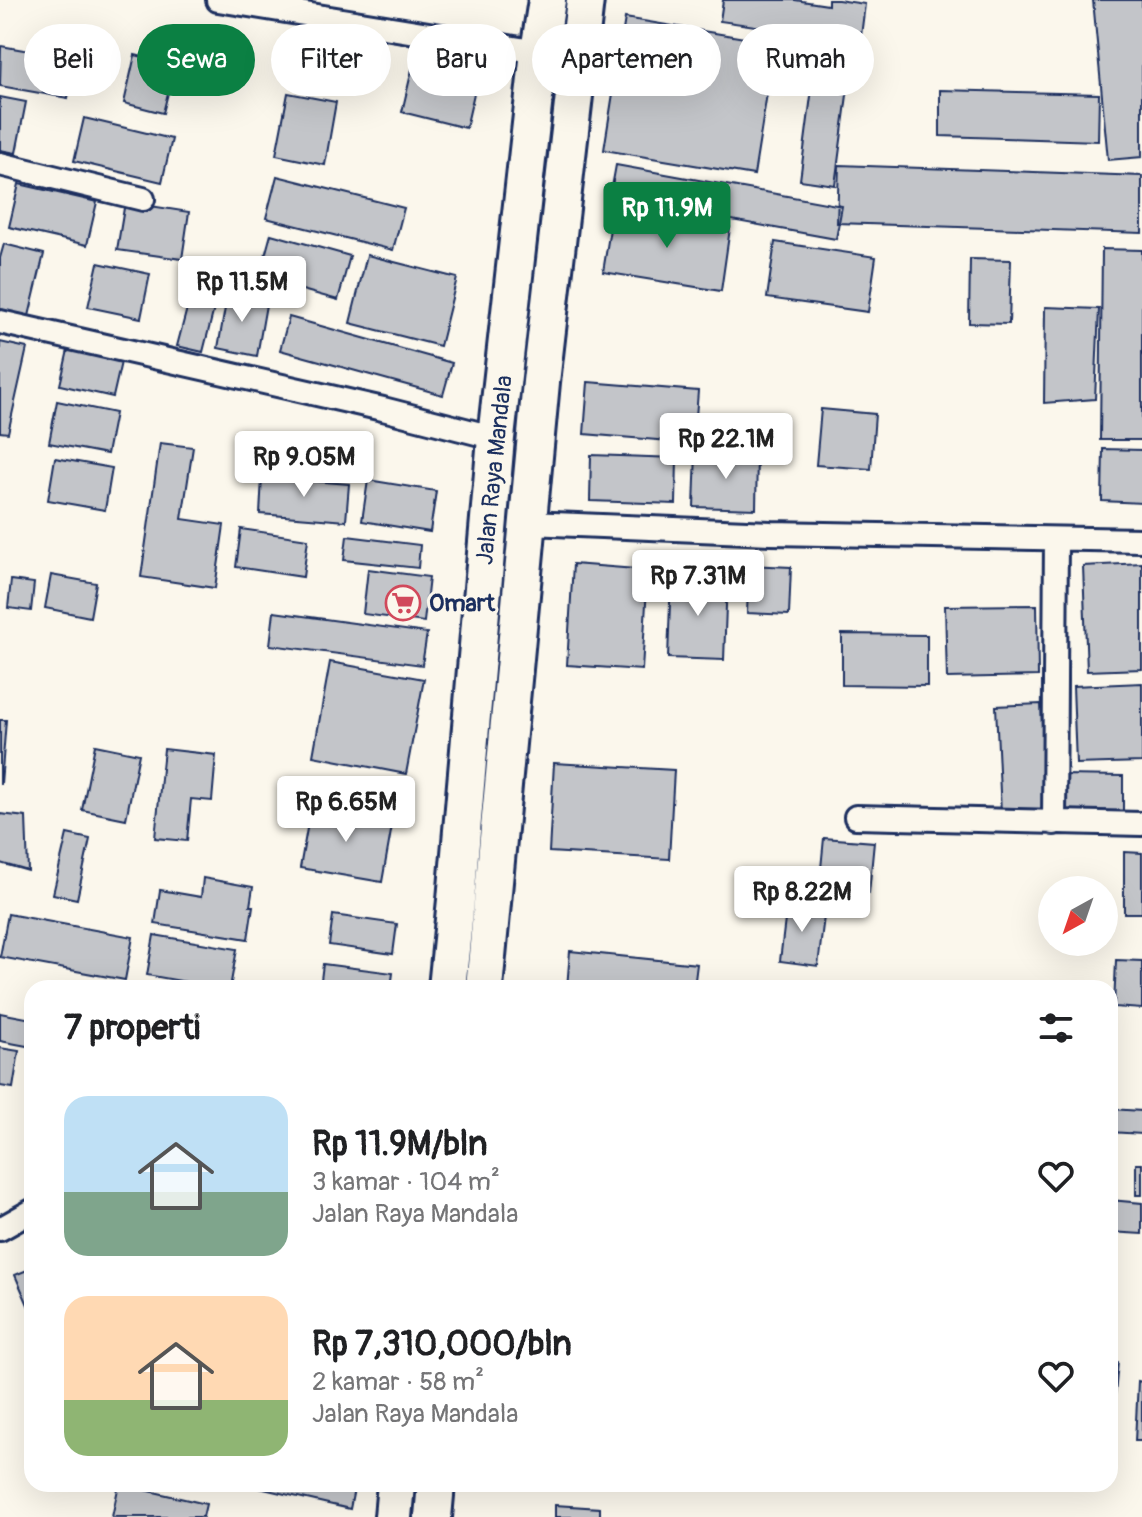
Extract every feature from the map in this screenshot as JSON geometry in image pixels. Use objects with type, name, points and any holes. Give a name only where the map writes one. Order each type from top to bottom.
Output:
[{"type":"highway","name":"Jalan Raya Mandala","points":[[543,24],[547,0]]},
{"type":"highway","name":"Jalan Raya Mandala","points":[[485,980],[541,382],[585,0]]},
{"type":"highway","name":"Jalan Raya Mandala","points":[[448,980],[496,438],[534,96]]},
{"type":"highway","points":[[504,375],[541,382]]},
{"type":"highway","points":[[393,1517],[395,1492]]},
{"type":"highway","points":[[433,1517],[435,1492]]},
{"type":"street","points":[[218,0],[532,51]]},
{"type":"street","points":[[0,164],[143,199]]},
{"type":"street","points":[[0,322],[383,409],[496,438]]},
{"type":"street","points":[[529,523],[771,533],[1142,540]]},
{"type":"street","points":[[1054,823],[1056,539]]},
{"type":"street","points":[[856,817],[1142,824]]},
{"type":"street","points":[[0,1229],[24,1216]]},
{"type":"building","points":[[723,0],[795,0],[828,5],[828,0],[838,0],[865,4],[862,24],[741,24],[720,21]]},
{"type":"building","points":[[1093,0],[1142,0],[1142,157],[1108,160]]},
{"type":"building","points":[[625,18],[661,24],[624,24]]},
{"type":"building","points":[[721,34],[737,37],[737,96],[767,96],[754,175],[604,150],[613,96],[721,96]]},
{"type":"building","points":[[1,46],[24,50],[24,90],[0,86]]},
{"type":"building","points":[[137,56],[137,96],[167,96],[163,113],[124,103]]},
{"type":"building","points":[[940,90],[1099,94],[1098,141],[940,136]]},
{"type":"building","points":[[407,91],[407,96],[473,96],[466,128],[402,112]]},
{"type":"building","points":[[287,96],[336,102],[325,165],[276,155]]},
{"type":"building","points":[[811,96],[847,96],[835,185],[800,180]]},
{"type":"building","points":[[0,97],[26,102],[16,153],[0,150]]},
{"type":"building","points":[[84,118],[172,139],[162,182],[74,161]]},
{"type":"building","points":[[616,165],[842,206],[836,239],[610,198]]},
{"type":"building","points":[[839,165],[1142,176],[1142,233],[837,223]]},
{"type":"building","points":[[277,176],[404,208],[393,250],[266,218]]},
{"type":"building","points":[[19,184],[97,202],[87,245],[9,227]]},
{"type":"building","points":[[125,202],[189,212],[182,259],[117,250]]},
{"type":"building","points":[[613,210],[730,228],[721,291],[603,272]]},
{"type":"building","points":[[271,234],[350,256],[338,300],[259,278]]},
{"type":"building","points":[[775,242],[876,257],[868,312],[767,298]]},
{"type":"building","points":[[4,244],[44,254],[29,316],[0,309],[0,258]]},
{"type":"building","points":[[1102,249],[1142,250],[1142,440],[1100,440]]},
{"type":"building","points":[[367,255],[457,278],[440,346],[350,323]]},
{"type":"building","points":[[970,259],[1011,260],[1009,324],[969,323]]},
{"type":"building","points":[[98,263],[150,274],[141,318],[88,307]]},
{"type":"building","points":[[194,282],[219,289],[203,352],[177,346]]},
{"type":"building","points":[[228,291],[267,299],[257,356],[218,348]]},
{"type":"building","points":[[1045,307],[1099,309],[1095,399],[1044,403]]},
{"type":"building","points":[[289,317],[452,363],[443,395],[280,350]]},
{"type":"building","points":[[0,342],[27,348],[8,433],[0,432]]},
{"type":"building","points":[[68,350],[121,362],[113,397],[60,385]]},
{"type":"building","points":[[588,382],[698,391],[694,443],[584,434]]},
{"type":"building","points":[[57,401],[115,413],[107,454],[49,443]]},
{"type":"building","points":[[821,409],[875,414],[871,469],[816,465]]},
{"type":"building","points":[[160,443],[193,447],[182,519],[224,525],[215,588],[141,577]]},
{"type":"building","points":[[1103,449],[1142,450],[1142,503],[1102,501]]},
{"type":"building","points":[[696,452],[757,454],[756,509],[694,507]]},
{"type":"building","points":[[591,455],[677,458],[676,504],[590,501]]},
{"type":"building","points":[[55,458],[112,468],[105,510],[48,500]]},
{"type":"building","points":[[262,477],[349,484],[346,521],[260,514]]},
{"type":"building","points":[[368,480],[436,491],[430,532],[362,521]]},
{"type":"building","points":[[241,529],[308,539],[303,577],[236,567]]},
{"type":"building","points":[[347,536],[420,545],[418,568],[344,560]]},
{"type":"building","points":[[1142,563],[1142,669],[1087,671],[1083,566]]},
{"type":"building","points":[[573,564],[648,570],[642,670],[567,665]]},
{"type":"building","points":[[749,565],[791,567],[789,615],[747,613]]},
{"type":"building","points":[[368,569],[429,577],[424,622],[363,614]]},
{"type":"building","points":[[51,575],[96,583],[90,617],[45,608]]},
{"type":"building","points":[[671,576],[727,578],[724,660],[668,658]]},
{"type":"building","points":[[11,580],[34,583],[31,611],[8,608]]},
{"type":"building","points":[[1037,605],[1038,676],[947,678],[945,606]]},
{"type":"building","points":[[274,612],[427,633],[422,665],[270,645]]},
{"type":"building","points":[[842,634],[927,635],[927,686],[842,685]]},
{"type":"building","points":[[330,662],[424,679],[406,774],[313,756]]},
{"type":"building","points":[[1142,683],[1142,762],[1076,764],[1073,686]]},
{"type":"building","points":[[1041,704],[1046,812],[1001,814],[996,706]]},
{"type":"building","points":[[0,720],[6,720],[1,784],[0,784]]},
{"type":"building","points":[[95,745],[139,754],[126,819],[82,810]]},
{"type":"building","points":[[164,749],[216,755],[212,801],[191,799],[187,841],[155,838]]},
{"type":"building","points":[[554,763],[674,770],[669,859],[549,852]]},
{"type":"building","points":[[1062,775],[1123,776],[1123,816],[1061,814]]},
{"type":"building","points":[[311,806],[393,820],[382,882],[300,868]]},
{"type":"building","points":[[0,814],[26,817],[28,871],[0,863]]},
{"type":"building","points":[[67,834],[90,839],[77,899],[53,894]]},
{"type":"building","points":[[824,838],[874,842],[869,893],[819,889]]},
{"type":"building","points":[[1124,852],[1142,853],[1142,913],[1124,913]]},
{"type":"building","points":[[203,878],[253,887],[248,939],[155,924],[160,890],[201,897]]},
{"type":"building","points":[[787,903],[825,908],[818,966],[780,961]]},
{"type":"building","points":[[8,914],[133,937],[125,980],[0,957]]},
{"type":"building","points":[[333,915],[397,924],[393,954],[329,945]]},
{"type":"building","points":[[154,935],[237,949],[231,980],[175,980],[147,975]]},
{"type":"building","points":[[570,951],[697,964],[695,980],[568,980]]},
{"type":"building","points":[[1116,960],[1142,961],[1142,1009],[1118,1007],[1118,980],[1115,980]]},
{"type":"building","points":[[323,964],[393,973],[392,980],[321,980]]},
{"type":"building","points":[[0,1013],[24,1018],[24,1046],[0,1041]]},
{"type":"building","points":[[0,1048],[19,1051],[13,1088],[0,1086]]},
{"type":"building","points":[[1118,1110],[1142,1111],[1142,1134],[1118,1132]]},
{"type":"building","points":[[1136,1164],[1142,1164],[1142,1195],[1136,1195]]},
{"type":"building","points":[[1118,1201],[1142,1203],[1142,1234],[1118,1232]]},
{"type":"building","points":[[24,1271],[24,1296],[15,1275]]},
{"type":"building","points":[[1138,1381],[1142,1382],[1142,1441],[1135,1441]]},
{"type":"building","points":[[117,1492],[154,1492],[206,1504],[203,1517],[112,1517]]},
{"type":"building","points":[[277,1492],[353,1492],[350,1509]]},
{"type":"building","points":[[555,1505],[600,1508],[600,1517],[555,1517]]},
{"type":"place","name":"Omart","points":[[403,603]]}]
